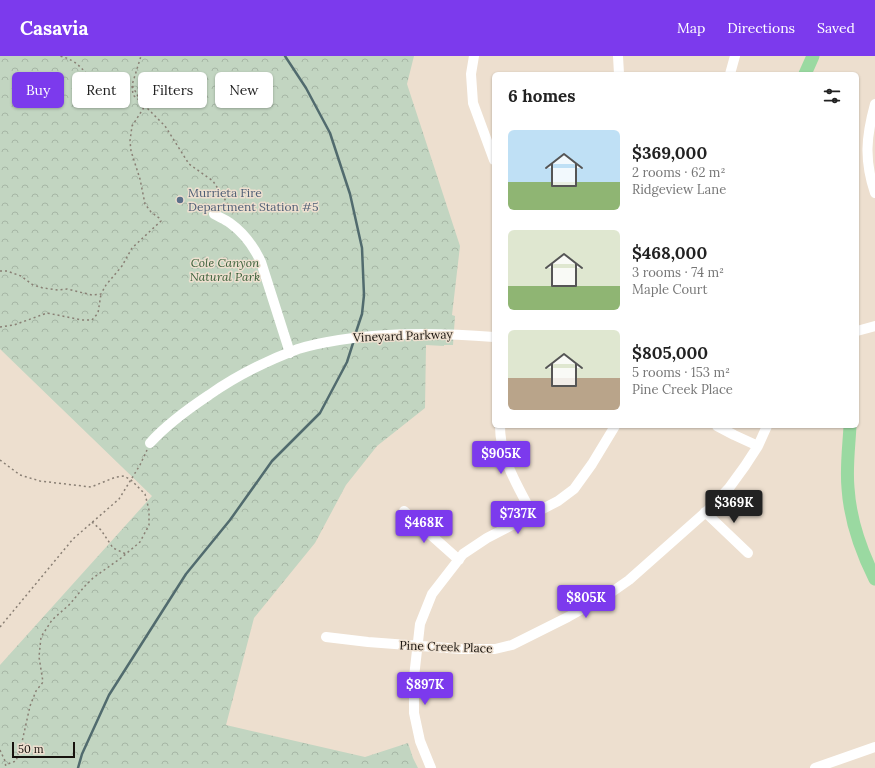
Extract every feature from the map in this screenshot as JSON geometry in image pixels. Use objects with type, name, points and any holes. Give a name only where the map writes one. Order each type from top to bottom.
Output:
[{"type":"main road","points":[[806,72],[813,56]]},
{"type":"main road","points":[[850,428],[847,486],[850,505],[864,556],[875,579]]},
{"type":"street","points":[[474,56],[472,74],[473,103],[492,153]]},
{"type":"street","points":[[618,56],[619,72]]},
{"type":"street","points":[[731,72],[735,56]]},
{"type":"street","points":[[875,104],[868,131],[868,162],[870,177],[875,193]]},
{"type":"street","points":[[214,214],[230,223],[255,249],[261,262],[290,353]]},
{"type":"street","points":[[859,330],[875,326]]},
{"type":"street","name":"Vineyard Parkway","points":[[150,443],[160,432],[187,409],[225,384],[261,364],[299,349],[327,342],[372,336],[458,334],[492,337]]},
{"type":"street","points":[[500,428],[505,457],[533,515]]},
{"type":"street","points":[[431,768],[420,741],[414,712],[414,677],[420,624],[432,594],[463,554],[487,538],[558,501],[574,489],[592,464],[614,428]]},
{"type":"street","points":[[721,428],[758,446]]},
{"type":"street","name":"Pine Creek Place","points":[[326,637],[368,642],[461,649],[495,649],[512,645],[568,618],[609,594],[629,580],[705,512],[729,488],[758,446],[766,428]]},
{"type":"street","points":[[404,511],[459,560]]},
{"type":"street","points":[[705,512],[748,553]]},
{"type":"street","points":[[815,768],[875,747]]},
{"type":"path","points":[[59,56],[67,57],[78,64],[97,86],[104,86],[118,82],[132,85]]},
{"type":"path","points":[[138,100],[133,95],[132,85],[141,56]]},
{"type":"path","points":[[0,327],[14,326],[47,313],[82,320],[92,320],[98,313],[101,294],[106,285],[122,266],[132,248],[161,221],[145,204],[140,179],[131,150],[130,140],[132,126],[144,108]]},
{"type":"path","points":[[146,108],[165,126],[189,164],[213,181],[238,219]]},
{"type":"path","points":[[0,271],[7,271],[21,276],[33,285],[43,288],[58,290],[68,289],[92,295],[101,294]]},
{"type":"path","points":[[0,627],[73,539],[119,499],[140,465],[150,443]]},
{"type":"path","points":[[0,460],[20,476],[40,481],[91,487],[116,477],[124,476],[145,494],[149,510],[149,525],[140,542],[94,578],[84,587],[70,604],[52,620],[42,637],[39,657],[43,682],[36,691],[30,706],[16,762],[5,767],[0,750]]},
{"type":"path","points":[[92,522],[101,530],[113,548],[126,554]]},
{"type":"green space","name":"Cole Canyon Natural Park","points":[[0,56],[414,56],[407,84],[460,246],[452,315],[455,316],[453,345],[426,345],[425,408],[377,446],[346,485],[315,543],[254,618],[226,725],[365,757],[408,743],[418,768],[0,768],[0,665],[152,496],[0,349]]},
{"type":"waterway","points":[[285,56],[306,88],[330,133],[350,194],[362,248],[364,295],[362,314],[355,335]]},
{"type":"waterway","points":[[78,768],[82,754],[109,695],[186,574],[230,520],[272,461],[320,413],[347,362],[354,340]]},
{"type":"place","name":"Murrieta Fire Department Station #5","points":[[180,200]]}]
